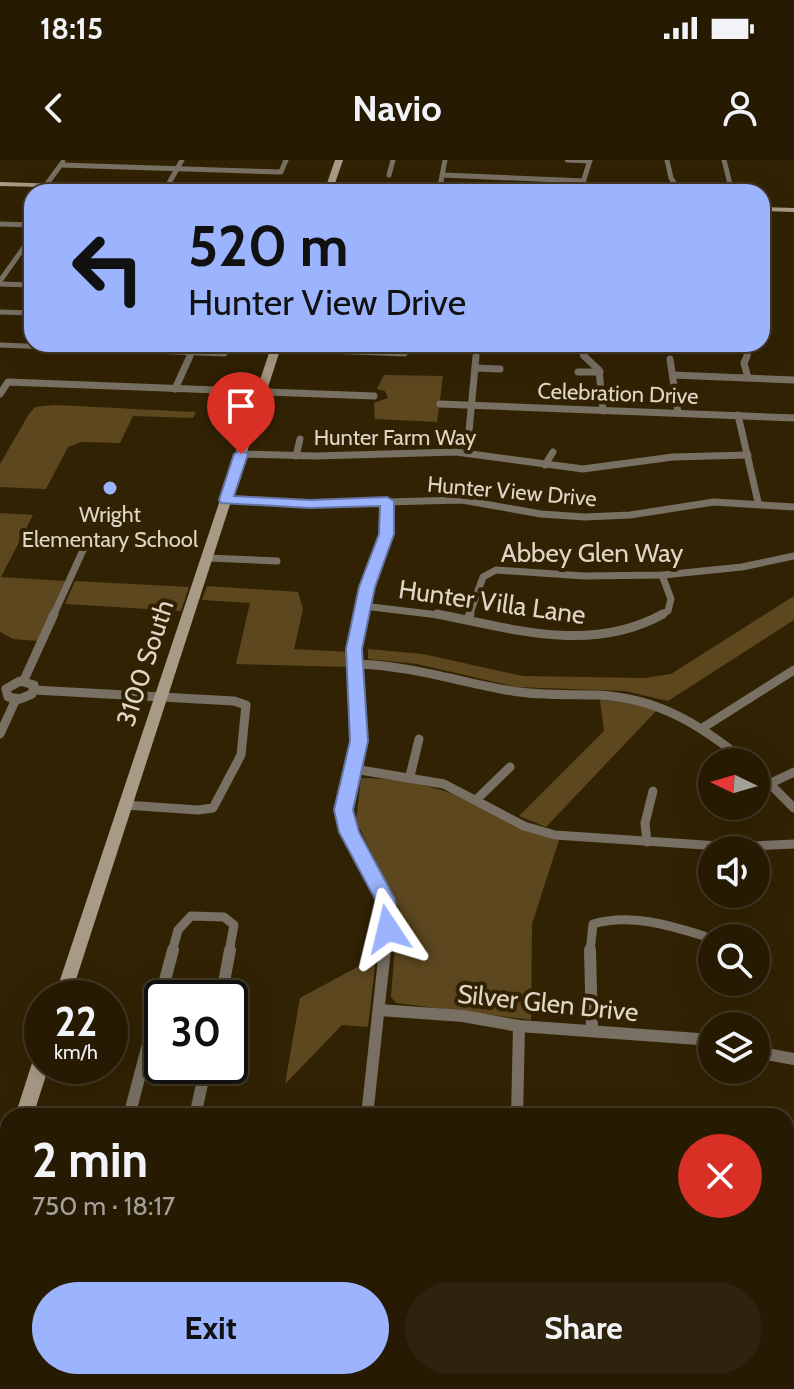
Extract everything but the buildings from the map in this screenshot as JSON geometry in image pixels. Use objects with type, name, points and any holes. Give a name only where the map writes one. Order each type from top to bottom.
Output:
[{"type":"main road","points":[[331,184],[339,160]]},
{"type":"main road","points":[[0,184],[24,185]]},
{"type":"main road","points":[[770,209],[794,210]]},
{"type":"main road","name":"3100 South","points":[[68,980],[274,352]]},
{"type":"main road","points":[[27,1108],[34,1084]]},
{"type":"street","points":[[169,184],[182,160]]},
{"type":"street","points":[[47,184],[62,162],[281,172],[286,160]]},
{"type":"street","points":[[389,175],[393,160]]},
{"type":"street","points":[[440,184],[445,160]]},
{"type":"street","points":[[567,160],[590,160],[583,184]]},
{"type":"street","points":[[667,160],[674,184]]},
{"type":"street","points":[[724,160],[730,184]]},
{"type":"street","points":[[442,175],[584,181]]},
{"type":"street","points":[[0,224],[24,225]]},
{"type":"street","points":[[24,248],[0,282],[24,284]]},
{"type":"street","points":[[0,312],[24,313]]},
{"type":"street","points":[[0,345],[24,346]]},
{"type":"street","points":[[181,352],[225,354]]},
{"type":"street","points":[[368,352],[405,354]]},
{"type":"street","points":[[467,453],[476,352]]},
{"type":"street","points":[[581,352],[600,372],[603,411]]},
{"type":"street","points":[[748,378],[744,363],[749,352]]},
{"type":"street","points":[[175,389],[191,353]]},
{"type":"street","points":[[670,359],[678,413]]},
{"type":"street","points":[[475,368],[500,369]]},
{"type":"street","points":[[578,372],[600,372]]},
{"type":"street","points":[[673,375],[794,380]]},
{"type":"street","points":[[0,394],[8,382],[374,396]]},
{"type":"street","name":"Celebration Drive","points":[[440,404],[794,418]]},
{"type":"street","points":[[738,415],[758,502]]},
{"type":"street","points":[[296,456],[300,439]]},
{"type":"street","points":[[386,444],[387,454]]},
{"type":"street","points":[[545,465],[553,452]]},
{"type":"street","name":"Hunter Farm Way","points":[[241,454],[467,453],[545,465],[596,468],[641,458],[748,455]]},
{"type":"street","name":"Hunter View Drive","points":[[226,500],[310,504],[462,500],[541,514],[585,517],[630,515],[714,502],[758,502],[794,507]]},
{"type":"street","points":[[368,1108],[388,909],[382,890],[344,817],[345,796],[359,741],[354,649],[363,606],[386,534],[387,501]]},
{"type":"street","points":[[24,680],[84,548]]},
{"type":"street","name":"Abbey Glen Way","points":[[468,620],[482,580],[493,571],[586,576],[662,575],[730,568],[794,556]]},
{"type":"street","points":[[207,558],[277,561]]},
{"type":"street","name":"Hunter Villa Lane","points":[[363,606],[416,611],[550,635],[619,633],[649,623],[670,610],[671,597],[662,575]]},
{"type":"street","points":[[355,664],[406,667],[515,692],[637,699],[676,711],[704,727],[729,748]]},
{"type":"street","points":[[704,727],[794,670]]},
{"type":"street","points":[[24,680],[32,683],[34,690],[29,696],[16,699],[6,695],[3,689],[24,680]]},
{"type":"street","points":[[34,690],[246,705],[241,755],[213,808],[125,805]]},
{"type":"street","points":[[0,734],[16,699]]},
{"type":"street","points":[[410,776],[419,739]]},
{"type":"street","points":[[476,800],[510,767]]},
{"type":"street","points":[[354,769],[410,776],[451,787],[524,826],[547,833],[743,848],[794,844]]},
{"type":"street","points":[[794,772],[771,783],[794,808]]},
{"type":"street","points":[[647,842],[645,823],[653,791]]},
{"type":"street","points":[[165,980],[178,930],[191,916],[230,920],[235,931],[225,980]]},
{"type":"street","points":[[592,1031],[590,935],[593,924],[607,920],[647,923],[698,935]]},
{"type":"street","name":"Silver Glen Drive","points":[[379,1010],[463,1016],[519,1026],[698,1039]]},
{"type":"street","points":[[517,1108],[519,1026]]},
{"type":"street","points":[[770,1055],[794,1059]]},
{"type":"street","points":[[131,1108],[144,1059]]},
{"type":"street","points":[[197,1108],[202,1084]]},
{"type":"shaded area","points":[[384,375],[443,376],[437,422],[375,419],[374,403],[388,398],[385,391],[377,389]]},
{"type":"shaded area","points":[[54,405],[196,412],[193,418],[133,416],[120,443],[81,442],[68,447],[46,489],[0,487],[0,464],[29,414],[35,407]]},
{"type":"shaded area","points":[[0,513],[33,515],[1,577],[65,581],[38,641],[13,639],[0,632]]},
{"type":"shaded area","points":[[75,581],[189,587],[181,611],[65,604]]},
{"type":"shaded area","points":[[207,586],[298,592],[303,609],[294,649],[349,652],[350,667],[236,664],[250,603],[202,600]]},
{"type":"shaded area","points":[[794,596],[794,620],[668,701],[625,691],[516,687],[417,664],[368,659],[368,649],[423,654],[523,676],[644,678],[671,674]]},
{"type":"shaded area","points":[[600,700],[659,708],[546,827],[519,816],[604,731]]},
{"type":"shaded area","points":[[361,778],[389,779],[440,789],[559,840],[532,924],[531,1020],[396,1003],[391,997],[398,907],[356,821]]},
{"type":"shaded area","points":[[376,957],[368,1027],[342,1025],[285,1084],[300,998]]},
{"type":"place","name":"Wright Elementary School","points":[[110,488]]},
{"type":"route","points":[[241,454],[226,500],[310,504],[387,501],[386,534],[367,587],[354,649],[359,741],[343,810],[349,832],[382,890],[388,909],[388,929]]}]
